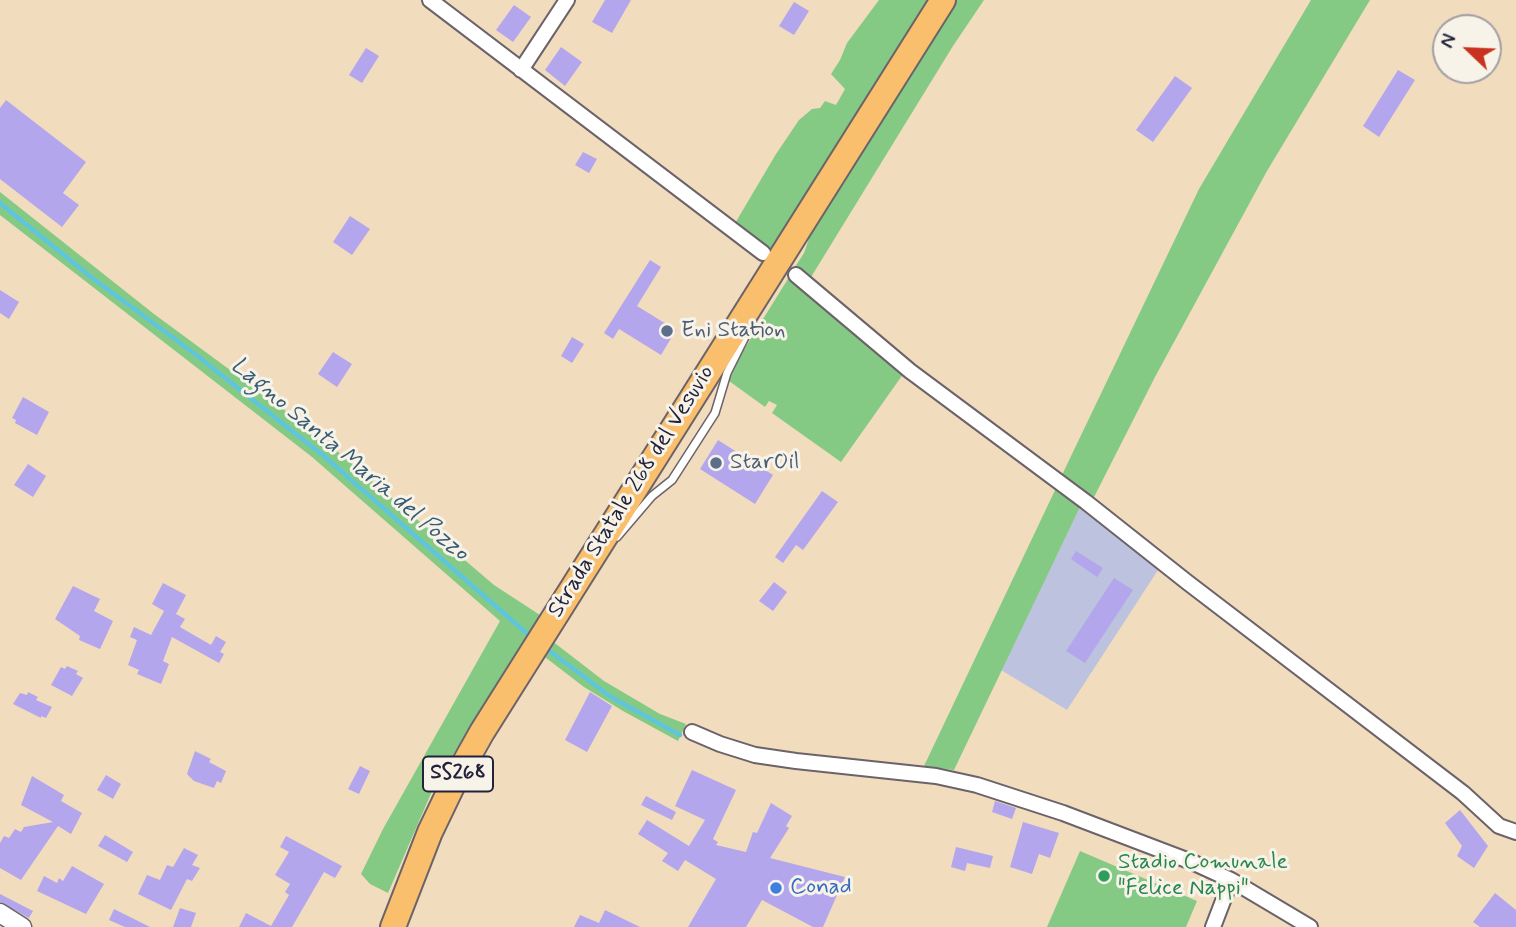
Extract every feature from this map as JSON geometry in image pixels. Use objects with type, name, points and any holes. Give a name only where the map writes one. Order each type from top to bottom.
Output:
[{"type":"highway","name":"Strada Statale 268 del Vesuvio","points":[[393,927],[403,896],[455,780],[551,621],[943,0]]},
{"type":"street","points":[[430,0],[763,253]]},
{"type":"street","points":[[522,70],[567,0]]},
{"type":"street","points":[[796,275],[910,371],[1086,502],[1230,616],[1463,793],[1499,826],[1516,832]]},
{"type":"street","points":[[692,733],[755,755],[957,779],[1075,818],[1192,862],[1231,880],[1310,927]]},
{"type":"street","points":[[1213,927],[1231,880]]},
{"type":"street","points":[[0,913],[22,927]]},
{"type":"lane","points":[[762,305],[787,246]]},
{"type":"lane","points":[[580,575],[652,496],[672,480],[715,413],[727,373],[749,329]]},
{"type":"shaded area","points":[[1081,505],[1160,567],[1067,710],[1001,670]]},
{"type":"green space","points":[[879,0],[929,0],[769,252],[734,225],[799,120],[812,109],[820,108],[825,101],[836,105],[845,89],[831,74],[847,43]]},
{"type":"green space","points":[[956,0],[984,0],[808,282],[793,270],[804,253],[816,219]]},
{"type":"green space","points":[[1311,0],[1370,0],[1267,171],[1155,377],[1092,501],[1061,477],[1199,189]]},
{"type":"green space","points":[[0,192],[154,314],[317,434],[494,585],[540,615],[534,627],[604,681],[660,714],[686,724],[678,741],[584,687],[524,641],[436,782],[388,893],[370,884],[361,874],[383,829],[500,621],[312,457],[0,215]]},
{"type":"green space","points":[[791,274],[906,370],[841,462],[772,413],[777,405],[769,401],[765,407],[729,381],[740,356]]},
{"type":"green space","points":[[1057,486],[1081,505],[954,770],[924,766]]},
{"type":"green space","name":"Stadio Comunale \"Felice Nappi\"","points":[[1080,851],[1197,901],[1186,927],[1047,927]]},
{"type":"building","points":[[605,0],[631,0],[612,33],[592,22]]},
{"type":"building","points":[[794,2],[809,11],[794,35],[779,26]]},
{"type":"building","points":[[514,5],[531,17],[513,42],[496,30]]},
{"type":"building","points":[[561,47],[582,62],[565,86],[545,70]]},
{"type":"building","points":[[366,48],[379,56],[362,83],[349,75]]},
{"type":"building","points":[[1398,70],[1415,80],[1379,137],[1363,126]]},
{"type":"building","points":[[1175,76],[1192,88],[1153,142],[1136,130]]},
{"type":"building","points":[[6,100],[86,162],[63,193],[79,205],[62,227],[0,179],[0,108]]},
{"type":"building","points":[[583,152],[597,159],[589,173],[575,165]]},
{"type":"building","points":[[350,216],[370,229],[352,255],[333,242]]},
{"type":"building","points":[[650,260],[661,267],[637,306],[676,330],[661,355],[619,329],[613,339],[604,333]]},
{"type":"building","points":[[0,290],[19,302],[9,319],[0,313]]},
{"type":"building","points":[[572,337],[584,344],[572,363],[561,356]]},
{"type":"building","points":[[333,352],[352,364],[337,387],[318,374]]},
{"type":"building","points":[[23,397],[49,412],[37,435],[15,423],[16,420],[12,418]]},
{"type":"building","points":[[718,440],[773,475],[755,504],[700,469]]},
{"type":"building","points":[[28,464],[46,476],[33,497],[14,485]]},
{"type":"building","points":[[822,491],[838,502],[803,550],[796,545],[783,563],[775,557]]},
{"type":"building","points":[[1076,551],[1103,568],[1097,577],[1071,559]]},
{"type":"building","points":[[1114,578],[1133,590],[1085,663],[1066,651]]},
{"type":"building","points":[[774,582],[787,592],[773,611],[759,601]]},
{"type":"building","points":[[163,583],[186,595],[176,614],[185,619],[180,627],[211,645],[216,636],[226,642],[220,652],[224,654],[219,663],[172,637],[163,661],[169,664],[161,684],[137,674],[139,670],[128,665],[137,640],[130,637],[134,627],[151,635],[164,611],[152,604]]},
{"type":"building","points":[[73,586],[100,599],[94,611],[113,621],[100,649],[79,640],[80,636],[55,619]]},
{"type":"building","points":[[67,666],[78,671],[76,674],[83,678],[72,696],[51,685],[61,667],[65,669]]},
{"type":"building","points":[[28,692],[38,697],[36,700],[52,707],[46,718],[13,704],[20,693],[27,695]]},
{"type":"building","points":[[590,692],[612,706],[587,752],[565,740]]},
{"type":"building","points":[[195,751],[226,771],[221,783],[217,781],[214,788],[194,781],[187,774]]},
{"type":"building","points":[[360,766],[370,771],[359,794],[348,789]]},
{"type":"building","points":[[692,770],[736,790],[713,839],[718,842],[716,845],[746,852],[753,832],[757,833],[771,803],[792,816],[786,826],[789,828],[770,858],[845,877],[823,927],[813,927],[762,900],[746,927],[688,927],[716,879],[685,860],[678,871],[662,861],[668,853],[638,834],[647,820],[689,846],[705,820],[675,806]]},
{"type":"building","points":[[106,775],[121,784],[113,799],[97,790]]},
{"type":"building","points":[[32,776],[64,795],[61,801],[82,813],[71,834],[58,826],[21,880],[0,868],[0,843],[4,836],[9,838],[15,829],[21,832],[24,827],[53,822],[21,805]]},
{"type":"building","points":[[646,796],[676,812],[672,820],[641,805]]},
{"type":"building","points":[[995,801],[1016,808],[1012,819],[992,812]]},
{"type":"building","points":[[1460,810],[1488,846],[1474,868],[1457,856],[1462,846],[1445,823]]},
{"type":"building","points":[[1023,822],[1059,833],[1050,858],[1039,854],[1032,874],[1010,867]]},
{"type":"building","points":[[105,835],[133,852],[127,862],[98,846]]},
{"type":"building","points":[[286,836],[342,866],[335,878],[324,872],[292,927],[239,927],[246,913],[271,926],[289,895],[285,892],[290,884],[275,875],[289,852],[280,847]]},
{"type":"building","points":[[956,847],[993,856],[990,868],[967,863],[965,871],[951,867]]},
{"type":"building","points":[[184,848],[198,855],[192,865],[200,868],[192,881],[187,879],[171,910],[138,894],[147,875],[160,880],[167,865],[173,867]]},
{"type":"building","points":[[72,866],[104,884],[86,914],[37,891],[44,876],[57,883],[59,878],[63,881]]},
{"type":"building","points":[[1495,893],[1516,910],[1516,927],[1480,927],[1473,922]]},
{"type":"building","points":[[0,894],[33,911],[29,918],[0,902]]},
{"type":"building","points":[[180,908],[196,913],[191,927],[173,927]]},
{"type":"building","points":[[114,909],[150,927],[125,927],[109,920]]},
{"type":"building","points":[[605,910],[640,927],[574,927],[580,915],[599,923]]},
{"type":"waterway","name":"Lagno Santa Maria del Pozzo","points":[[0,203],[91,277],[191,351],[325,457],[531,637]]},
{"type":"waterway","name":"Lagno Santa Maria del Pozzo","points":[[543,646],[611,697],[680,735]]},
{"type":"place","name":"Eni Station","points":[[667,331]]},
{"type":"place","name":"StarOil","points":[[716,463]]},
{"type":"place","name":"Stadio Comunale \"Felice Nappi\"","points":[[1104,876]]},
{"type":"place","name":"Conad","points":[[776,888]]}]
